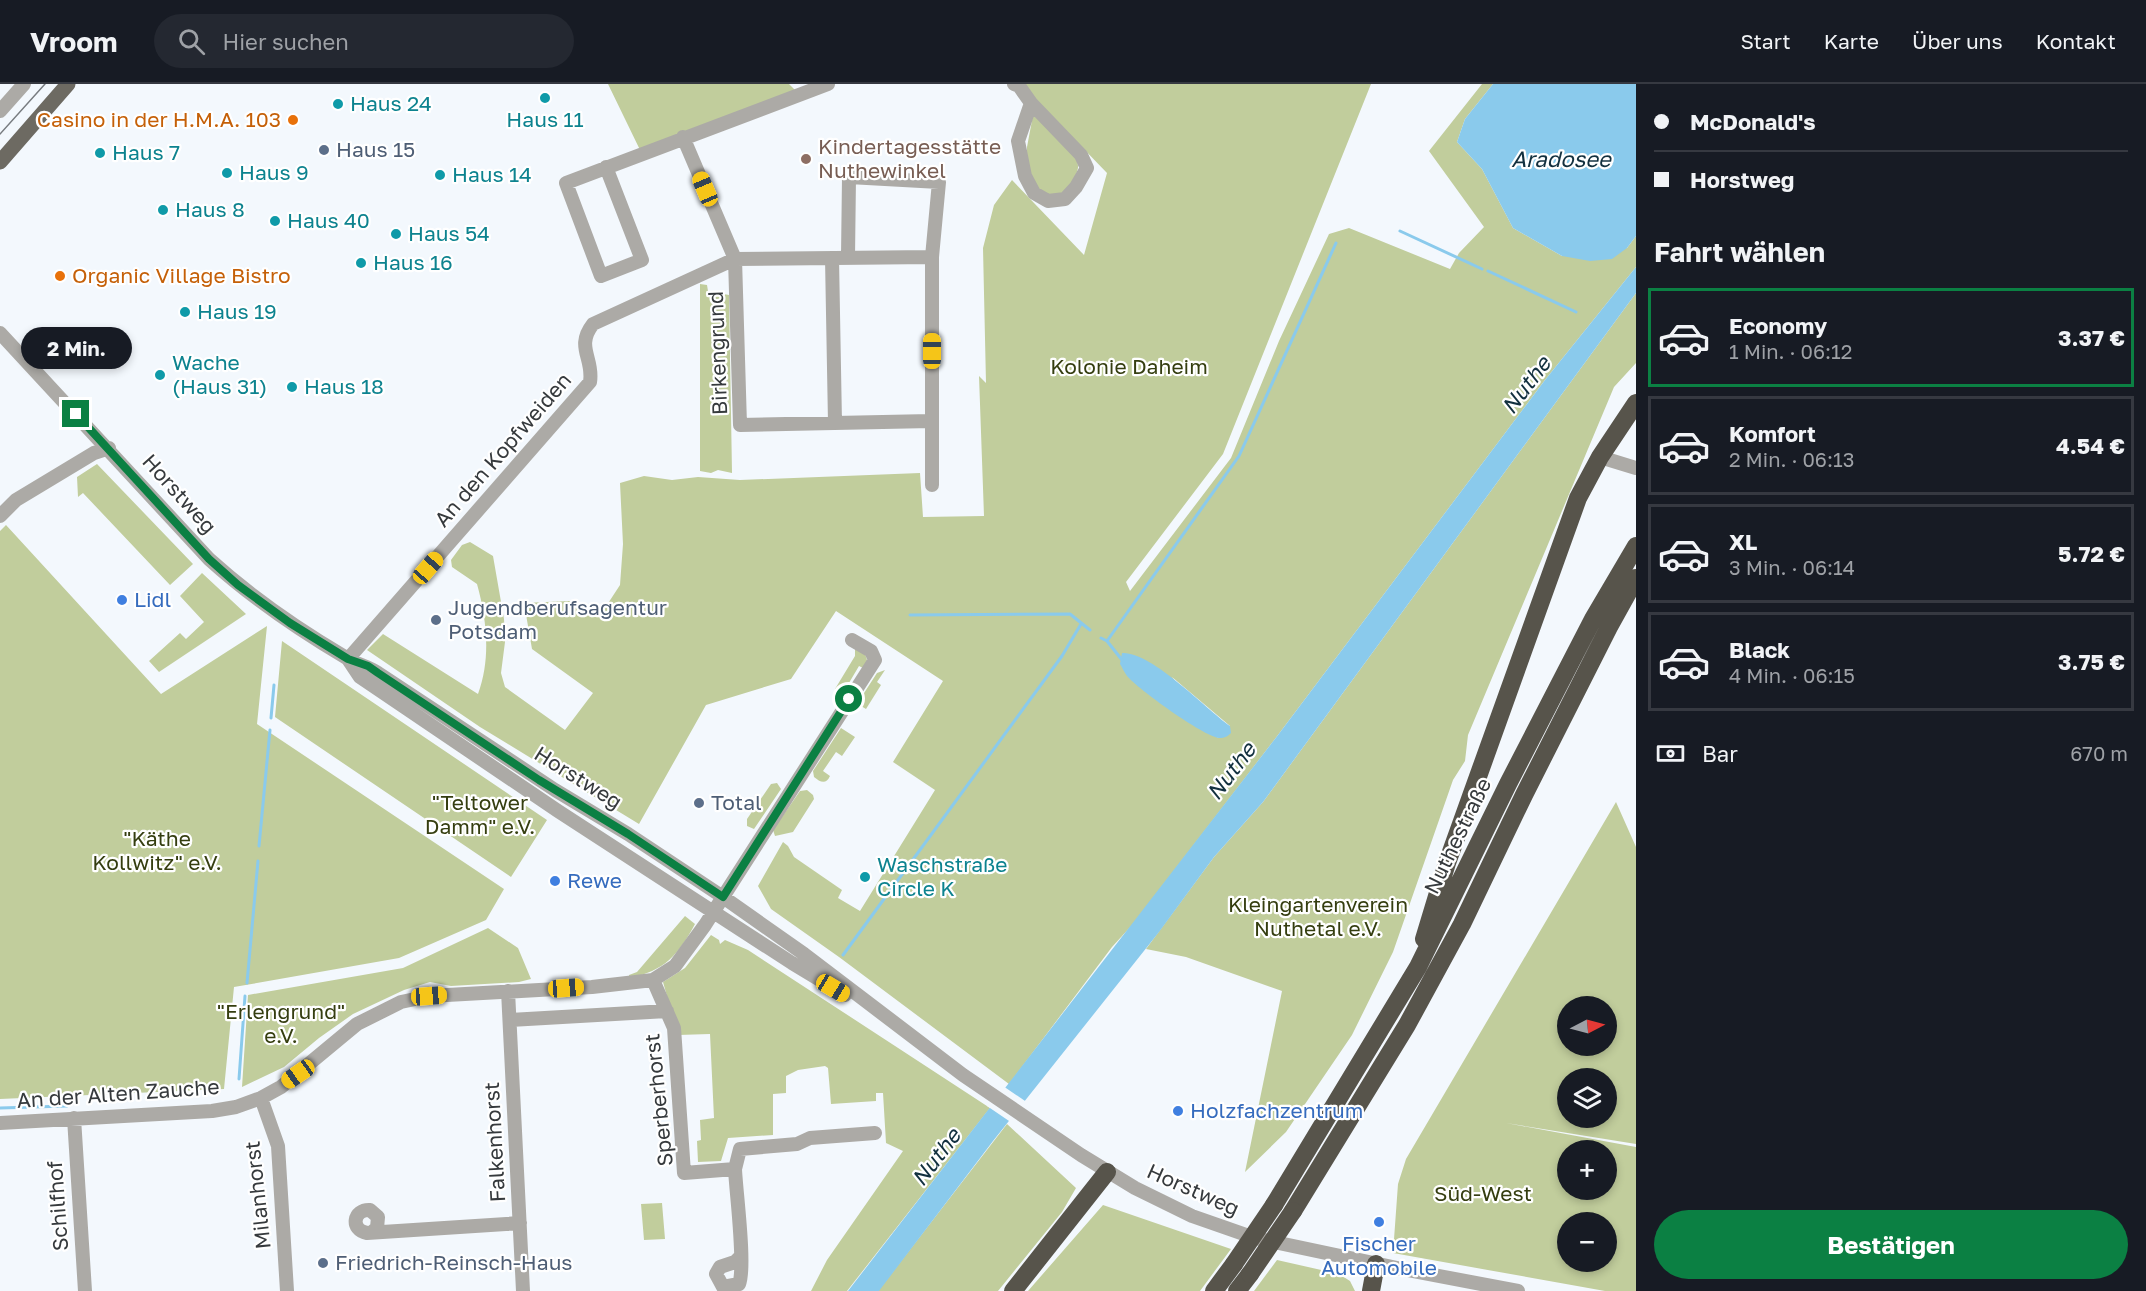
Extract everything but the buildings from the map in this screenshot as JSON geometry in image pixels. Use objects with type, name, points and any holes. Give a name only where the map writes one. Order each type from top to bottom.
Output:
[{"type":"highway","points":[[1418,967],[1427,925],[1578,498],[1600,457],[1636,403]]},
{"type":"highway","name":"Nuthestraße","points":[[1214,1291],[1274,1205],[1418,967],[1508,784],[1593,619],[1636,546]]},
{"type":"highway","name":"Nuthestraße","points":[[1238,1291],[1293,1211],[1395,1045],[1446,954],[1550,742],[1636,578]]},
{"type":"highway","points":[[1013,1291],[1107,1172]]},
{"type":"highway","points":[[1371,1291],[1376,1264]]},
{"type":"main road","points":[[0,162],[68,84]]},
{"type":"street","points":[[0,111],[24,84]]},
{"type":"street","points":[[606,167],[642,260],[601,276],[566,183],[606,167],[683,137],[828,84]]},
{"type":"street","points":[[1014,84],[1019,86],[1031,103],[1081,155],[1086,168],[1076,187],[1065,199],[1048,201],[1034,193],[1025,176],[1018,141],[1031,103]]},
{"type":"street","points":[[683,137],[735,259]]},
{"type":"street","points":[[848,257],[849,177],[939,182],[932,257],[932,485]]},
{"type":"street","name":"An den Kopfweiden","points":[[348,659],[590,382],[592,372],[584,345],[585,334],[593,324],[735,259],[932,257]]},
{"type":"street","points":[[832,258],[835,423]]},
{"type":"street","name":"Birkengrund","points":[[735,259],[740,424],[932,422]]},
{"type":"street","name":"Horstweg","points":[[0,333],[109,448],[209,559],[238,585],[282,618],[348,659],[368,666],[545,784],[628,834],[723,897],[804,954],[979,1086],[1107,1172],[1163,1203],[1222,1227],[1292,1246],[1514,1291]]},
{"type":"street","points":[[0,516],[16,500],[94,453],[109,448]]},
{"type":"street","points":[[1600,457],[1636,468]]},
{"type":"street","points":[[714,911],[875,660],[871,651],[852,640]]},
{"type":"street","name":"Horstweg","points":[[348,659],[360,678],[558,811],[792,963],[896,1025]]},
{"type":"street","name":"An der Alten Zauche","points":[[0,1123],[212,1111],[236,1107],[261,1098],[298,1074],[357,1024],[401,1002],[429,996],[592,987],[653,980],[675,966],[714,911]]},
{"type":"street","name":"Sperberhorst","points":[[653,980],[674,1028],[684,1173],[735,1169]]},
{"type":"street","name":"Falkenhorst","points":[[508,991],[523,1291]]},
{"type":"street","points":[[510,1020],[667,1011]]},
{"type":"street","name":"Milanhorst","points":[[261,1098],[278,1146],[287,1291]]},
{"type":"street","name":"Schilfhof","points":[[74,1118],[85,1291]]},
{"type":"street","points":[[741,1256],[735,1169],[740,1149],[797,1144],[810,1138],[875,1133]]},
{"type":"street","points":[[372,1232],[520,1223]]},
{"type":"green space","points":[[608,84],[789,84],[797,92],[641,152]]},
{"type":"green space","name":"Kolonie Daheim","points":[[1021,84],[1371,84],[1223,454],[1126,582],[1130,591],[1231,458],[1279,341],[1329,234],[1349,228],[1450,269],[1459,253],[1484,227],[1429,151],[1482,84],[1493,84],[1465,119],[1457,142],[1482,169],[1513,228],[1562,256],[1627,248],[1636,236],[1636,267],[1545,380],[1278,735],[1133,924],[1112,947],[1009,1084],[771,909],[758,886],[783,842],[794,857],[842,890],[838,898],[860,911],[935,790],[893,762],[943,681],[836,611],[791,679],[706,705],[639,824],[480,727],[367,650],[383,634],[478,694],[486,653],[485,625],[480,598],[477,584],[452,567],[451,560],[462,545],[470,542],[493,556],[504,619],[505,642],[501,673],[505,687],[565,730],[593,693],[532,649],[524,603],[569,601],[603,611],[620,585],[623,544],[620,483],[644,476],[672,480],[698,477],[740,480],[920,473],[923,517],[984,516],[979,376],[986,383],[983,248],[994,205],[1012,180],[1084,255],[1107,173]],"holes":[[[1172,677],[1230,726],[1218,738]]]},
{"type":"green space","points":[[1033,115],[1061,138],[1077,161],[1076,175],[1065,193],[1049,195],[1038,189],[1027,171],[1027,147]]},
{"type":"green space","points":[[700,284],[707,285],[708,291],[729,295],[732,473],[718,470],[711,473],[700,471]]},
{"type":"green space","name":"Kleingartenverein Nuthetal e.V.","points":[[1636,293],[1636,363],[1614,387],[1468,735],[1465,761],[1453,780],[1393,952],[1352,1035],[1286,1132],[1245,1172],[1282,991],[1186,957],[1146,949],[1214,857],[1263,802]]},
{"type":"green space","points":[[97,464],[193,564],[170,585],[83,493],[78,497],[77,477]]},
{"type":"green space","name":"\"Käthe Kollwitz\" e.V.","points":[[6,525],[161,694],[267,626],[257,724],[504,889],[486,920],[399,958],[234,987],[224,1089],[0,1099],[0,531]]},
{"type":"green space","points":[[202,573],[246,614],[159,672],[149,661],[180,633],[186,639],[204,622],[180,596]]},
{"type":"green space","name":"\"Teltower Damm\" e.V.","points":[[282,641],[547,820],[511,877],[275,717]]},
{"type":"green space","points":[[855,645],[866,656],[867,670],[859,666],[843,693],[835,689],[855,656]]},
{"type":"green space","points":[[885,670],[877,682],[881,685],[866,709],[861,706],[859,709],[855,707],[877,673]]},
{"type":"green space","points":[[841,728],[855,737],[842,756],[836,752],[823,771],[830,776],[827,781],[821,781],[814,777],[813,771]]},
{"type":"green space","points":[[777,783],[781,789],[754,829],[747,826],[747,819],[771,784]]},
{"type":"green space","points":[[807,790],[814,799],[793,832],[775,836],[773,830],[800,791]]},
{"type":"green space","name":"Süd-West","points":[[1616,802],[1636,847],[1636,1144],[1506,1123],[1598,1140],[1557,1140],[1557,1200],[1617,1200],[1617,1143],[1636,1147],[1636,1291],[1605,1291],[1393,1253],[1398,1184],[1406,1159]]},
{"type":"green space","points":[[685,916],[695,924],[676,953],[652,971],[629,978],[629,975],[637,972]]},
{"type":"green space","name":"\"Erlengrund\" e.V.","points":[[488,928],[518,948],[531,979],[519,982],[451,986],[430,982],[404,990],[353,1014],[284,1067],[242,1087],[248,995],[403,968]]},
{"type":"green space","points":[[711,935],[719,940],[720,944],[725,940],[748,950],[990,1108],[847,1291],[811,1291],[827,1260],[903,1151],[886,1143],[883,1093],[876,1093],[876,1101],[831,1104],[828,1068],[825,1066],[798,1070],[786,1076],[786,1093],[773,1094],[773,1135],[728,1138],[721,1161],[698,1162],[697,1141],[701,1140],[700,1120],[714,1118],[710,1034],[678,1035],[663,982],[685,968]]},
{"type":"green space","points":[[1007,1124],[1076,1188],[1062,1212],[998,1291],[878,1291]]},
{"type":"green space","points":[[662,1203],[665,1239],[644,1240],[641,1204]]},
{"type":"green space","points":[[1103,1205],[1231,1249],[1200,1291],[1028,1291]]},
{"type":"green space","points":[[1277,1260],[1339,1274],[1350,1281],[1355,1291],[1254,1291]]},
{"type":"water","name":"Aradosee","points":[[1493,84],[1636,84],[1636,236],[1627,248],[1612,259],[1590,261],[1562,256],[1513,228],[1482,169],[1457,142],[1465,119]]},
{"type":"water","points":[[1636,267],[1636,293],[1263,802],[1214,857],[1159,932],[993,1141],[879,1291],[848,1291],[1278,735],[1545,380]]},
{"type":"water","points":[[1122,653],[1134,655],[1162,670],[1230,726],[1231,733],[1221,738],[1211,735],[1157,701],[1127,676],[1120,664]]},
{"type":"pier","points":[[1003,1086],[1028,1103],[1012,1123],[987,1106]]},
{"type":"waterway","points":[[1400,231],[1482,269]]},
{"type":"waterway","points":[[1107,641],[1239,456],[1336,243]]},
{"type":"waterway","points":[[1488,271],[1576,312]]},
{"type":"waterway","points":[[910,615],[1070,614],[1090,630]]},
{"type":"waterway","points":[[843,955],[1062,656],[1081,624]]},
{"type":"waterway","points":[[1101,638],[1107,641],[1122,660]]},
{"type":"waterway","points":[[271,718],[274,685]]},
{"type":"waterway","points":[[259,846],[270,730]]},
{"type":"waterway","points":[[247,983],[258,861]]},
{"type":"waterway","points":[[239,1079],[245,996]]},
{"type":"waterway","points":[[0,1108],[67,1106]]},
{"type":"tram line","points":[[0,134],[45,84]]},
{"type":"place","name":"Haus 11","points":[[545,98]]},
{"type":"place","name":"Haus 24","points":[[338,104]]},
{"type":"place","name":"Casino in der H.M.A. 103","points":[[293,120]]},
{"type":"place","name":"Haus 15","points":[[324,150]]},
{"type":"place","name":"Haus 7","points":[[100,153]]},
{"type":"place","name":"Kindertagesstätte Nuthewinkel","points":[[806,159]]},
{"type":"place","name":"Haus 9","points":[[227,173]]},
{"type":"place","name":"Haus 14","points":[[440,175]]},
{"type":"place","name":"Haus 8","points":[[163,210]]},
{"type":"place","name":"Haus 40","points":[[275,221]]},
{"type":"place","name":"Haus 54","points":[[396,234]]},
{"type":"place","name":"Haus 16","points":[[361,263]]},
{"type":"place","name":"Organic Village Bistro","points":[[60,276]]},
{"type":"place","name":"Haus 19","points":[[185,312]]},
{"type":"place","name":"Wache (Haus 31)","points":[[160,375]]},
{"type":"place","name":"Haus 18","points":[[292,387]]},
{"type":"place","name":"Lidl","points":[[122,600]]},
{"type":"place","name":"Jugendberufsagentur Potsdam","points":[[436,620]]},
{"type":"place","name":"Total","points":[[699,803]]},
{"type":"place","name":"Waschstraße Circle K","points":[[865,877]]},
{"type":"place","name":"Rewe","points":[[555,881]]},
{"type":"place","name":"Holzfachzentrum","points":[[1178,1111]]},
{"type":"place","name":"Fischer Automobile","points":[[1379,1222]]},
{"type":"place","name":"Friedrich-Reinsch-Haus","points":[[323,1263]]},
{"type":"route","points":[[76,414],[209,559],[275,613],[348,659],[368,666],[539,780],[628,834],[723,897],[849,699]]},
{"type":"water label","name":"Nuthe","points":[[1526,385]]},
{"type":"water label","name":"Nuthe","points":[[1231,771]]},
{"type":"water label","name":"Nuthe","points":[[936,1157]]}]
